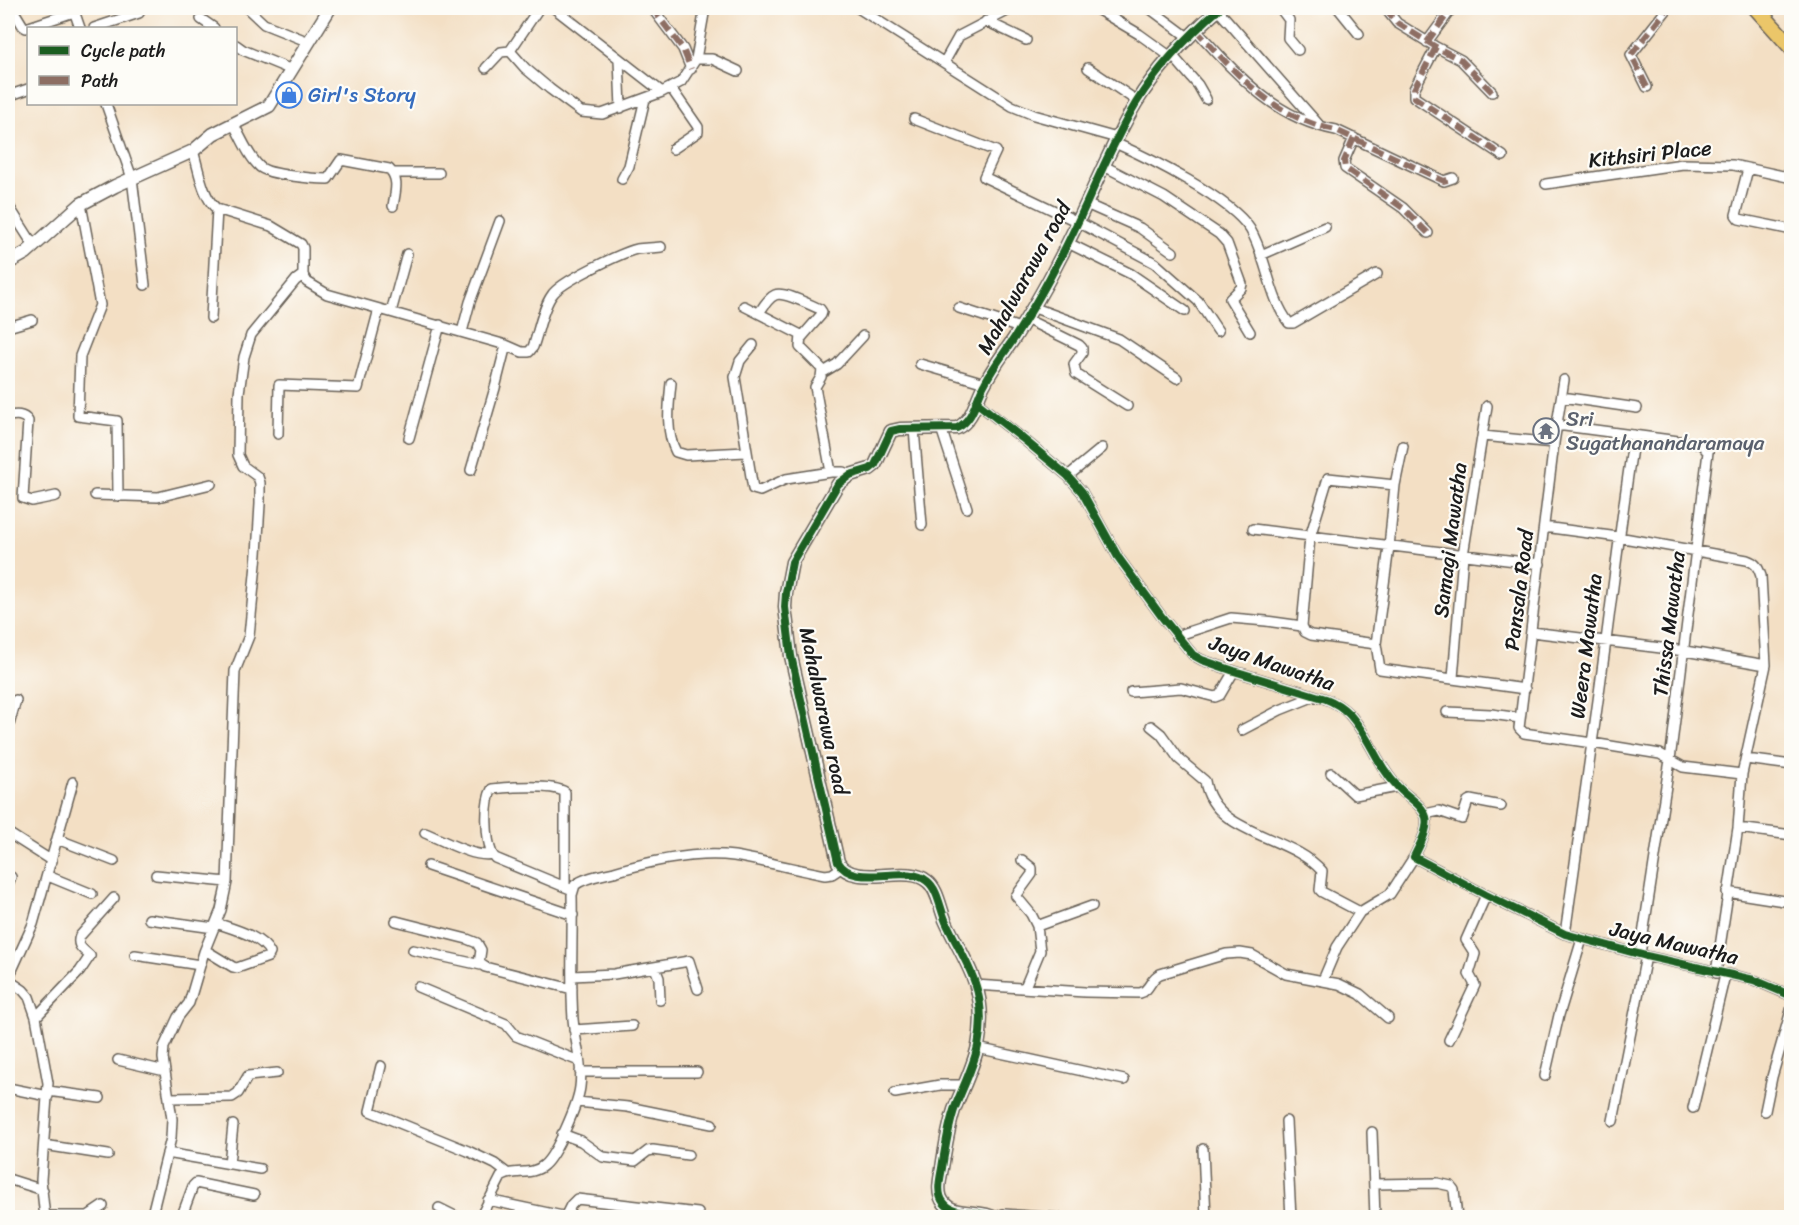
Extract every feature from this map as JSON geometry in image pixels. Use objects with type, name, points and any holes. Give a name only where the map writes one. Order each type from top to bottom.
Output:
[{"type":"highway","points":[[1756,8],[1791,48]]},
{"type":"highway","points":[[1764,8],[1791,39]]},
{"type":"street","points":[[12,8],[23,26],[27,28]]},
{"type":"street","points":[[247,8],[264,24],[309,42]]},
{"type":"street","points":[[8,263],[34,246],[81,204],[193,151],[213,134],[269,106],[330,8]]},
{"type":"street","points":[[486,68],[501,52],[510,51],[539,8]]},
{"type":"street","points":[[554,8],[662,92]]},
{"type":"street","points":[[652,8],[683,49],[691,69]]},
{"type":"street","points":[[510,51],[541,82],[581,112],[602,114],[645,99],[681,82],[696,59],[705,8]]},
{"type":"street","points":[[858,8],[1024,111],[1116,140],[1219,201],[1238,216],[1250,230],[1277,301],[1286,320],[1291,323],[1377,274]]},
{"type":"street","points":[[945,61],[959,36],[1013,8]]},
{"type":"street","points":[[1095,8],[1172,56],[1198,85],[1206,99]]},
{"type":"street","points":[[1149,8],[1192,33],[1250,88],[1293,116],[1321,128],[1336,130],[1444,181],[1454,178]]},
{"type":"street","points":[[1280,8],[1290,20],[1288,38],[1298,50]]},
{"type":"street","points":[[1338,8],[1359,34]]},
{"type":"street","points":[[1385,8],[1397,23],[1461,60],[1492,92]]},
{"type":"street","points":[[1452,8],[1431,44],[1414,89],[1414,97],[1503,156]]},
{"type":"street","points":[[1647,87],[1631,55],[1668,8]]},
{"type":"street","points":[[1219,9],[1321,128]]},
{"type":"street","name":"Mahalwarawa road","points":[[841,868],[836,856],[791,656],[785,607],[788,575],[799,549],[838,484],[850,475],[870,469],[875,465],[891,431],[957,428],[969,419],[985,383],[1023,324],[1068,243],[1116,140],[1137,101],[1192,33],[1219,9]]},
{"type":"street","points":[[29,27],[73,10],[80,27]]},
{"type":"street","points":[[97,27],[139,13]]},
{"type":"street","points":[[201,19],[213,27]]},
{"type":"street","points":[[986,21],[1026,40]]},
{"type":"street","points":[[237,46],[292,70]]},
{"type":"street","points":[[696,59],[712,59],[738,71]]},
{"type":"street","points":[[619,60],[621,108]]},
{"type":"street","points":[[1088,68],[1137,101]]},
{"type":"street","points":[[671,87],[699,132],[673,149]]},
{"type":"street","points":[[8,96],[27,88]]},
{"type":"street","points":[[622,180],[629,166],[645,99]]},
{"type":"street","points":[[106,105],[132,178],[146,285]]},
{"type":"street","points":[[914,119],[996,151],[984,177],[1078,222],[1155,263],[1198,301],[1218,332]]},
{"type":"street","points":[[233,123],[254,160],[270,173],[328,179],[338,163],[345,159],[389,169],[394,173],[439,173]]},
{"type":"street","points":[[1354,138],[1344,161],[1345,168],[1403,208],[1428,233]]},
{"type":"street","points":[[193,151],[206,194],[218,209],[271,226],[302,244],[303,275],[308,282],[327,294],[440,325],[522,352],[529,352],[533,348],[549,300],[553,292],[562,284],[624,254],[661,247]]},
{"type":"street","name":"Kithsiri Place","points":[[1546,184],[1683,164],[1733,165],[1791,178]]},
{"type":"street","points":[[1104,166],[1164,197],[1219,234],[1227,243],[1242,284],[1230,299],[1250,332]]},
{"type":"street","points":[[1749,170],[1736,215],[1739,219],[1791,230]]},
{"type":"street","points":[[393,207],[396,183],[394,173]]},
{"type":"street","points":[[81,204],[100,305],[80,356],[78,416],[117,421],[118,496]]},
{"type":"street","points":[[1086,204],[1140,228],[1173,252]]},
{"type":"street","points":[[8,205],[34,246]]},
{"type":"street","points":[[211,318],[218,209]]},
{"type":"street","points":[[462,332],[470,302],[500,220]]},
{"type":"street","points":[[1261,255],[1326,227]]},
{"type":"street","points":[[1068,243],[1131,274],[1185,311]]},
{"type":"street","points":[[391,312],[407,254]]},
{"type":"street","points":[[151,1218],[172,1126],[164,1047],[178,1017],[189,1003],[205,950],[221,910],[227,882],[235,671],[249,636],[260,504],[258,477],[243,466],[238,455],[239,393],[243,357],[247,343],[255,329],[296,280],[303,275]]},
{"type":"street","points":[[759,313],[770,298],[783,294],[820,309],[821,315],[801,338]]},
{"type":"street","points":[[744,306],[799,333],[800,347],[822,369],[822,373]]},
{"type":"street","points":[[1032,307],[1119,339],[1177,378]]},
{"type":"street","points":[[959,308],[1023,324],[1079,345],[1082,353],[1074,364],[1076,374],[1127,406]]},
{"type":"street","points":[[278,435],[279,385],[358,388],[379,309]]},
{"type":"street","points":[[8,327],[32,320]]},
{"type":"street","points":[[409,438],[440,325]]},
{"type":"street","points":[[831,472],[815,387],[822,373],[837,364],[863,336]]},
{"type":"street","points":[[471,470],[506,345]]},
{"type":"street","points":[[753,345],[740,361],[735,377],[751,485],[756,491],[786,479],[831,472],[843,472],[850,475]]},
{"type":"street","points":[[920,364],[985,383]]},
{"type":"street","name":"Pansala Road","points":[[1520,718],[1564,380]]},
{"type":"street","points":[[671,382],[669,423],[676,452],[686,455],[746,452]]},
{"type":"street","points":[[1562,397],[1637,408]]},
{"type":"street","name":"Jaya Mawatha","points":[[976,402],[1068,476],[1082,492],[1118,557],[1176,636],[1197,658],[1335,702],[1351,716],[1397,787],[1425,814]]},
{"type":"street","name":"Samagi Mawatha","points":[[1453,678],[1462,555],[1487,406]]},
{"type":"street","points":[[8,416],[19,415],[28,421],[23,498],[32,501],[57,496]]},
{"type":"street","name":"Thissa Mawatha","points":[[1557,425],[1701,444],[1708,452],[1685,651],[1643,955],[1612,1121]]},
{"type":"street","points":[[941,428],[967,508]]},
{"type":"street","points":[[914,429],[922,525]]},
{"type":"street","name":"Weera Mawatha","points":[[1634,435],[1618,537],[1607,643],[1592,743],[1660,754],[1683,767],[1742,774]]},
{"type":"street","points":[[1482,436],[1554,443]]},
{"type":"street","points":[[1403,446],[1395,485],[1376,644],[1380,669],[1525,689]]},
{"type":"street","points":[[1068,476],[1102,448]]},
{"type":"street","points":[[1376,644],[1311,635],[1305,632],[1302,627],[1310,537],[1328,478],[1395,485]]},
{"type":"street","points":[[95,495],[158,497],[211,484]]},
{"type":"street","points":[[1544,527],[1618,537],[1747,560],[1755,563],[1759,568],[1765,622],[1766,665],[1742,774],[1738,828],[1727,892],[1721,974],[1693,1108]]},
{"type":"street","points":[[1253,529],[1539,564]]},
{"type":"street","points":[[1176,636],[1231,618],[1302,627]]},
{"type":"street","points":[[1532,632],[1685,651],[1766,665]]},
{"type":"street","points":[[1131,692],[1181,688],[1215,697],[1220,695],[1234,671]]},
{"type":"street","points":[[1242,730],[1280,710],[1315,696]]},
{"type":"street","points":[[8,728],[16,700]]},
{"type":"street","points":[[1447,712],[1520,718],[1519,728],[1524,733],[1592,743],[1565,934]]},
{"type":"street","points":[[1151,726],[1161,734],[1179,759],[1205,781],[1209,798],[1228,817],[1241,827],[1279,841],[1311,861],[1322,871],[1320,890],[1360,912]]},
{"type":"street","points":[[1746,759],[1791,765]]},
{"type":"street","points":[[1330,773],[1355,795],[1397,787]]},
{"type":"street","points":[[73,782],[33,924],[8,980],[29,997],[36,1017],[48,1093],[41,1169],[45,1217],[88,1216],[103,1206]]},
{"type":"street","points":[[480,1218],[496,1184],[507,1173],[538,1170],[552,1155],[577,1102],[580,1090],[572,989],[573,915],[569,888],[566,796],[563,790],[549,788],[492,789],[488,800],[487,819],[492,854],[495,858],[569,888],[583,881],[621,870],[701,856],[732,856],[825,875],[832,874],[841,868],[853,873],[912,876],[927,880],[932,886],[975,985],[981,1018],[977,1048],[944,1146],[939,1191],[945,1204],[952,1209],[985,1213],[995,1218],[1003,1214],[1058,1218]]},
{"type":"street","points":[[1323,980],[1337,947],[1360,912],[1390,894],[1414,857],[1425,830],[1427,822],[1425,814],[1439,811],[1462,819],[1470,800],[1501,806]]},
{"type":"street","points":[[1738,828],[1791,835]]},
{"type":"street","points":[[8,833],[52,861]]},
{"type":"street","points":[[425,833],[476,854],[483,856],[492,854]]},
{"type":"street","points":[[57,839],[114,861]]},
{"type":"street","name":"Jaya Mawatha","points":[[1414,857],[1565,934],[1721,974],[1754,980],[1791,996]]},
{"type":"street","points":[[1022,860],[1033,871],[1016,896],[1031,914],[1037,926],[1040,951],[1025,987]]},
{"type":"street","points":[[428,866],[573,915]]},
{"type":"street","points":[[156,875],[227,882]]},
{"type":"street","points":[[48,876],[92,894]]},
{"type":"street","points":[[1727,892],[1784,901]]},
{"type":"street","points":[[1449,1040],[1475,985],[1469,974],[1475,954],[1466,940],[1485,895]]},
{"type":"street","points":[[36,1017],[80,971],[90,956],[79,946],[80,936],[114,898]]},
{"type":"street","points":[[1037,926],[1092,906]]},
{"type":"street","points":[[149,919],[215,926],[252,937],[270,953],[268,957],[233,968],[205,950]]},
{"type":"street","points":[[396,921],[468,939],[481,947],[478,963],[481,965]]},
{"type":"street","points":[[1545,1076],[1559,1015],[1582,939]]},
{"type":"street","points":[[413,950],[572,989]]},
{"type":"street","points":[[975,985],[1140,993],[1146,990],[1152,979],[1160,974],[1226,954],[1240,953],[1252,955],[1286,974],[1339,984],[1360,994],[1388,1018]]},
{"type":"street","points":[[135,955],[200,965]]},
{"type":"street","points":[[572,976],[656,968],[689,961],[698,989]]},
{"type":"street","points":[[656,968],[660,1000]]},
{"type":"street","points":[[418,987],[506,1024],[516,1036],[579,1061]]},
{"type":"street","points":[[1765,1111],[1791,1007]]},
{"type":"street","points":[[574,1030],[632,1026]]},
{"type":"street","points":[[977,1048],[1125,1080]]},
{"type":"street","points":[[118,1060],[165,1071]]},
{"type":"street","points":[[381,1066],[370,1111],[468,1151],[495,1164],[507,1173]]},
{"type":"street","points":[[170,1098],[232,1097],[238,1094],[248,1077],[277,1072]]},
{"type":"street","points":[[580,1072],[697,1072]]},
{"type":"street","points":[[895,1093],[940,1085],[964,1085]]},
{"type":"street","points":[[8,1088],[100,1098]]},
{"type":"street","points":[[577,1102],[628,1107],[712,1124]]},
{"type":"street","points":[[1286,1121],[1291,1218]]},
{"type":"street","points":[[229,1164],[233,1125]]},
{"type":"street","points":[[1372,1132],[1375,1218]]},
{"type":"street","points":[[562,1134],[581,1141],[609,1159],[635,1161],[653,1150],[688,1155]]},
{"type":"street","points":[[44,1145],[108,1155]]},
{"type":"street","points":[[1203,1149],[1206,1218]]},
{"type":"street","points":[[167,1153],[260,1169]]},
{"type":"street","points":[[8,1179],[43,1190]]},
{"type":"street","points":[[181,1218],[193,1185],[196,1183],[254,1195]]},
{"type":"street","points":[[1374,1184],[1437,1183],[1451,1186],[1454,1190],[1457,1218]]},
{"type":"street","points":[[488,1200],[569,1216],[571,1205],[577,1199],[698,1213]]},
{"type":"street","points":[[439,1208],[459,1218]]},
{"type":"marked path","points":[[652,8],[683,49],[691,69]]},
{"type":"marked path","points":[[1385,8],[1397,23],[1461,60],[1492,92]]},
{"type":"marked path","points":[[1427,42],[1452,8]]},
{"type":"marked path","points":[[1647,87],[1631,55],[1668,8]]},
{"type":"marked path","points":[[1195,29],[1241,78],[1275,105],[1314,124],[1336,130],[1444,181],[1453,178]]},
{"type":"marked path","points":[[1436,47],[1414,89],[1414,97],[1503,156]]},
{"type":"marked path","points":[[1354,138],[1344,161],[1345,168],[1403,208],[1428,233]]},
{"type":"cycle path","points":[[995,1218],[954,1210],[944,1203],[939,1191],[952,1117],[978,1046],[981,1014],[975,983],[946,922],[936,894],[927,881],[918,876],[906,874],[868,876],[856,874],[846,870],[838,862],[791,656],[785,607],[786,593],[792,562],[838,484],[850,475],[870,469],[875,465],[891,431],[957,428],[967,420],[988,377],[1021,328],[1053,272],[1136,103],[1175,52],[1220,8]]},
{"type":"cycle path","points":[[976,402],[1068,476],[1082,492],[1118,557],[1193,655],[1234,671],[1326,699],[1349,714],[1391,779],[1424,812],[1426,827],[1414,857],[1565,934],[1646,956],[1754,980],[1792,996]]},
{"type":"place","name":"Girl's Story","points":[[289,95]]},
{"type":"place","name":"Sri Sugathanandaramaya","points":[[1546,431]]}]
